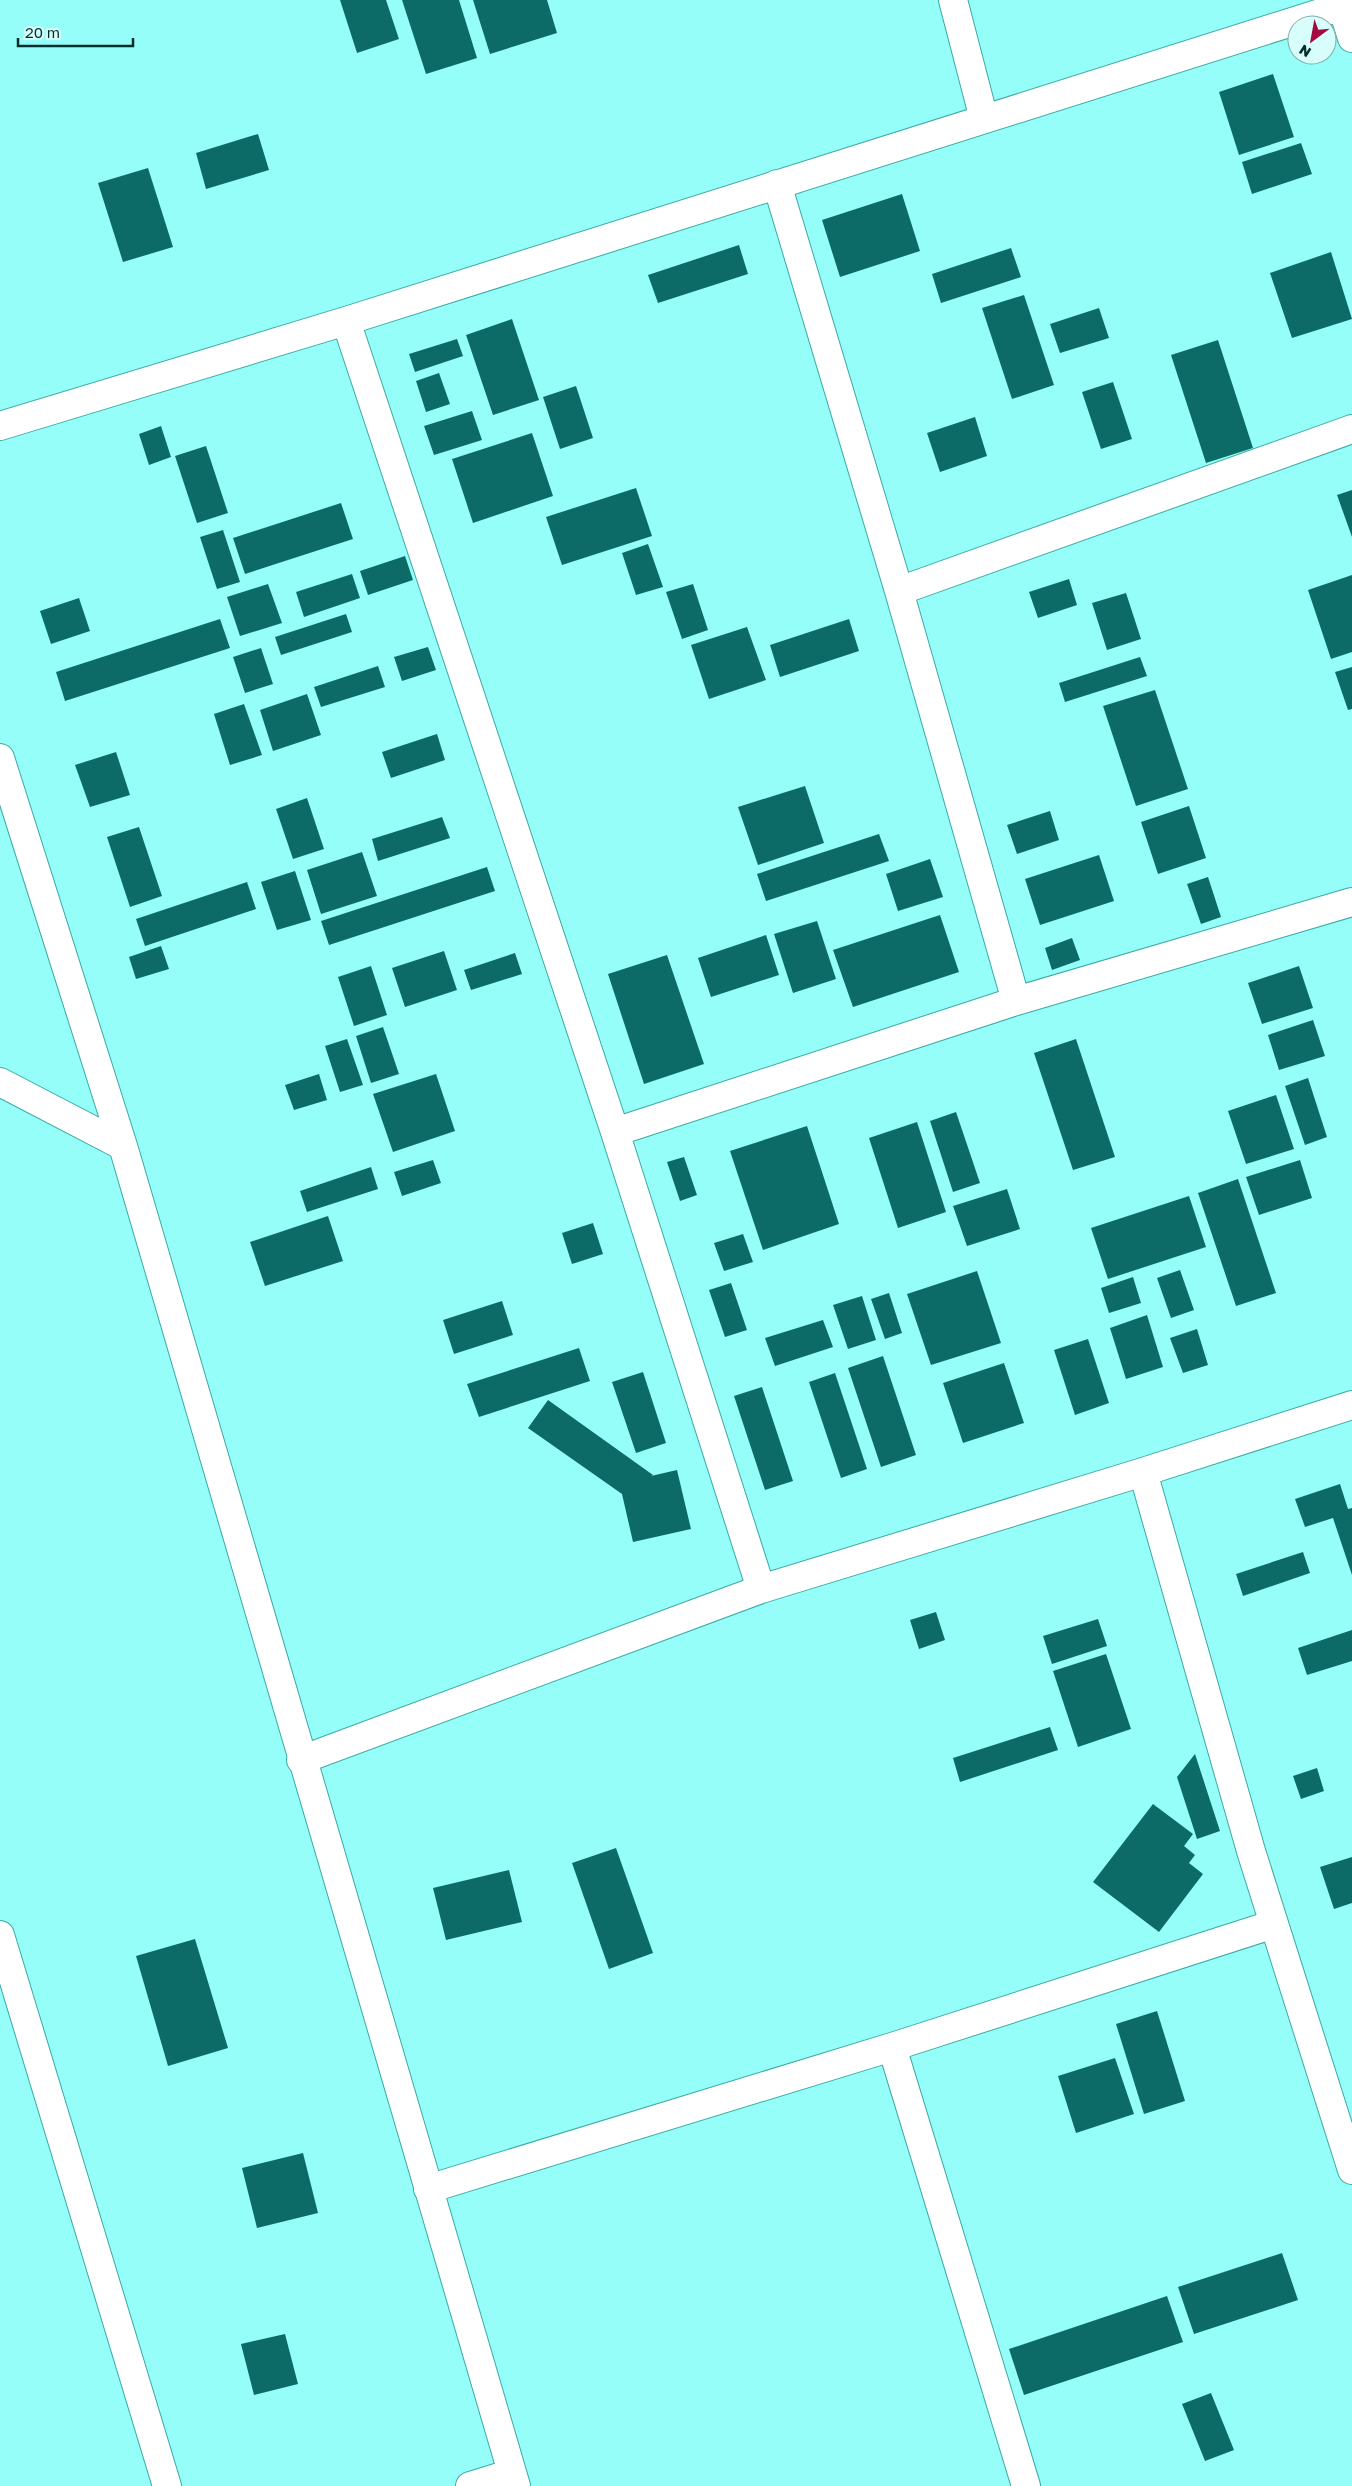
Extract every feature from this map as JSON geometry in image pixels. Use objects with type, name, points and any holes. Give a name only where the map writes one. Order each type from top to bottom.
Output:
[{"type":"street","points":[[953,0],[984,119]]},
{"type":"street","points":[[0,426],[346,320],[1347,5],[1352,38]]},
{"type":"street","points":[[777,184],[899,591],[1016,1002]]},
{"type":"street","points":[[346,320],[615,1132],[761,1589]]},
{"type":"street","points":[[899,591],[1352,429]]},
{"type":"street","points":[[0,758],[123,1146],[514,2480],[470,2486]]},
{"type":"street","points":[[615,1132],[1016,1002],[1352,902]]},
{"type":"street","points":[[0,1082],[123,1146]]},
{"type":"street","points":[[302,1760],[761,1589],[1143,1472],[1352,1405]]},
{"type":"street","points":[[1143,1472],[1274,1924],[1352,2170]]},
{"type":"street","points":[[428,2189],[892,2047],[1274,1924]]},
{"type":"street","points":[[0,1935],[167,2486]]},
{"type":"street","points":[[892,2047],[1026,2486]]},
{"type":"building","points":[[340,0],[386,0],[399,39],[357,53]]},
{"type":"building","points":[[402,0],[459,0],[477,58],[426,74]]},
{"type":"building","points":[[473,0],[547,0],[557,33],[490,54]]},
{"type":"building","points":[[1273,74],[1294,137],[1239,155],[1219,92]]},
{"type":"building","points":[[258,134],[269,170],[206,189],[196,153]]},
{"type":"building","points":[[1301,143],[1312,174],[1252,194],[1242,162]]},
{"type":"building","points":[[148,168],[173,247],[123,262],[98,183]]},
{"type":"building","points":[[902,194],[920,251],[840,277],[822,220]]},
{"type":"building","points":[[739,245],[748,274],[658,303],[648,275]]},
{"type":"building","points":[[1011,248],[1021,277],[941,303],[932,274]]},
{"type":"building","points":[[1331,252],[1352,319],[1292,338],[1270,273]]},
{"type":"building","points":[[1024,295],[1054,385],[1012,399],[982,308]]},
{"type":"building","points":[[1099,308],[1109,338],[1060,353],[1050,324]]},
{"type":"building","points":[[512,319],[539,400],[493,415],[466,335]]},
{"type":"building","points":[[457,339],[463,356],[415,372],[409,354]]},
{"type":"building","points":[[1218,340],[1253,448],[1206,463],[1171,355]]},
{"type":"building","points":[[439,373],[450,404],[426,412],[416,381]]},
{"type":"building","points":[[1113,382],[1132,439],[1101,449],[1082,392]]},
{"type":"building","points":[[576,386],[593,438],[560,449],[543,397]]},
{"type":"building","points":[[472,411],[482,440],[434,455],[424,426]]},
{"type":"building","points":[[975,417],[987,456],[940,472],[927,433]]},
{"type":"building","points":[[161,426],[171,457],[149,465],[139,434]]},
{"type":"building","points":[[532,433],[553,496],[473,523],[452,459]]},
{"type":"building","points":[[206,446],[228,513],[197,523],[175,456]]},
{"type":"building","points":[[636,488],[652,536],[562,565],[546,517]]},
{"type":"building","points":[[1352,490],[1352,537],[1337,495]]},
{"type":"building","points":[[341,503],[353,539],[245,574],[233,538]]},
{"type":"building","points":[[223,530],[240,582],[217,589],[200,537]]},
{"type":"building","points":[[648,544],[663,587],[636,595],[622,553]]},
{"type":"building","points":[[405,556],[413,580],[368,595],[360,571]]},
{"type":"building","points":[[352,574],[360,598],[304,617],[296,592]]},
{"type":"building","points":[[1352,575],[1352,652],[1331,659],[1308,590]]},
{"type":"building","points":[[1069,579],[1077,605],[1038,618],[1029,592]]},
{"type":"building","points":[[268,584],[282,623],[240,636],[227,597]]},
{"type":"building","points":[[693,584],[708,630],[682,639],[666,592]]},
{"type":"building","points":[[1126,593],[1141,639],[1107,650],[1092,603]]},
{"type":"building","points":[[79,598],[90,631],[51,644],[40,611]]},
{"type":"building","points":[[346,614],[352,632],[281,655],[275,637]]},
{"type":"building","points":[[220,619],[230,648],[65,701],[56,672]]},
{"type":"building","points":[[849,619],[859,651],[780,677],[770,645]]},
{"type":"building","points":[[747,627],[766,680],[709,699],[691,645]]},
{"type":"building","points":[[428,647],[436,670],[402,681],[394,657]]},
{"type":"building","points":[[261,648],[273,684],[245,693],[233,657]]},
{"type":"building","points":[[1140,657],[1147,676],[1065,702],[1059,683]]},
{"type":"building","points":[[378,666],[385,687],[321,707],[314,687]]},
{"type":"building","points":[[1352,667],[1352,709],[1348,710],[1335,672]]},
{"type":"building","points":[[1155,690],[1188,789],[1136,806],[1103,706]]},
{"type":"building","points":[[307,694],[321,735],[273,751],[260,710]]},
{"type":"building","points":[[244,704],[262,755],[230,765],[214,714]]},
{"type":"building","points":[[437,734],[445,760],[391,778],[382,752]]},
{"type":"building","points":[[116,752],[130,795],[90,807],[75,765]]},
{"type":"building","points":[[805,786],[824,843],[758,865],[738,807]]},
{"type":"building","points":[[307,798],[324,849],[293,859],[276,809]]},
{"type":"building","points":[[1189,806],[1206,858],[1158,874],[1141,822]]},
{"type":"building","points":[[1050,811],[1059,840],[1017,854],[1007,825]]},
{"type":"building","points":[[442,817],[450,838],[378,861],[372,839]]},
{"type":"building","points":[[139,827],[162,896],[130,907],[107,837]]},
{"type":"building","points":[[879,834],[889,861],[766,901],[757,874]]},
{"type":"building","points":[[362,852],[377,896],[321,914],[307,870]]},
{"type":"building","points":[[1099,855],[1114,901],[1040,925],[1025,879]]},
{"type":"building","points":[[930,859],[943,897],[898,911],[886,874]]},
{"type":"building","points":[[487,867],[495,891],[329,945],[321,921]]},
{"type":"building","points":[[295,871],[311,920],[277,930],[261,882]]},
{"type":"building","points":[[1208,877],[1221,917],[1201,924],[1187,884]]},
{"type":"building","points":[[247,882],[256,909],[145,946],[136,919]]},
{"type":"building","points":[[940,915],[959,972],[853,1007],[833,950]]},
{"type":"building","points":[[817,921],[836,979],[793,993],[774,934]]},
{"type":"building","points":[[766,935],[779,975],[711,997],[698,958]]},
{"type":"building","points":[[1072,938],[1080,960],[1052,970],[1045,948]]},
{"type":"building","points":[[161,946],[169,969],[136,979],[129,957]]},
{"type":"building","points":[[444,951],[457,990],[405,1007],[392,968]]},
{"type":"building","points":[[515,953],[522,974],[471,990],[464,970]]},
{"type":"building","points":[[667,955],[704,1064],[644,1084],[608,974]]},
{"type":"building","points":[[371,966],[387,1015],[354,1026],[338,977]]},
{"type":"building","points":[[1299,966],[1313,1008],[1262,1024],[1248,983]]},
{"type":"building","points":[[1313,1020],[1325,1056],[1279,1070],[1268,1035]]},
{"type":"building","points":[[383,1027],[399,1074],[371,1083],[356,1036]]},
{"type":"building","points":[[347,1039],[363,1085],[340,1092],[325,1046]]},
{"type":"building","points":[[1076,1039],[1115,1157],[1073,1170],[1034,1053]]},
{"type":"building","points":[[319,1074],[327,1100],[294,1110],[285,1085]]},
{"type":"building","points":[[436,1074],[455,1131],[393,1152],[373,1094]]},
{"type":"building","points":[[1308,1078],[1327,1137],[1305,1145],[1285,1086]]},
{"type":"building","points":[[1276,1095],[1294,1149],[1246,1164],[1228,1111]]},
{"type":"building","points":[[956,1112],[980,1183],[953,1192],[930,1121]]},
{"type":"building","points":[[917,1122],[946,1212],[898,1228],[869,1138]]},
{"type":"building","points":[[807,1126],[839,1224],[763,1250],[730,1151]]},
{"type":"building","points":[[684,1157],[697,1195],[680,1201],[667,1162]]},
{"type":"building","points":[[433,1160],[441,1183],[402,1196],[394,1172]]},
{"type":"building","points":[[1300,1160],[1312,1198],[1259,1215],[1246,1177]]},
{"type":"building","points":[[371,1167],[378,1189],[307,1212],[300,1191]]},
{"type":"building","points":[[1238,1179],[1276,1293],[1236,1306],[1198,1193]]},
{"type":"building","points":[[1007,1189],[1020,1229],[967,1246],[953,1206]]},
{"type":"building","points":[[1189,1196],[1206,1247],[1108,1279],[1091,1228]]},
{"type":"building","points":[[328,1216],[343,1261],[265,1286],[250,1242]]},
{"type":"building","points":[[593,1223],[603,1254],[572,1264],[562,1233]]},
{"type":"building","points":[[743,1234],[753,1262],[724,1271],[714,1243]]},
{"type":"building","points":[[1180,1270],[1194,1310],[1171,1318],[1157,1278]]},
{"type":"building","points":[[977,1271],[1001,1343],[931,1365],[907,1294]]},
{"type":"building","points":[[1133,1277],[1141,1303],[1109,1313],[1101,1288]]},
{"type":"building","points":[[731,1283],[747,1330],[725,1337],[709,1290]]},
{"type":"building","points":[[889,1293],[902,1333],[885,1339],[871,1299]]},
{"type":"building","points":[[862,1296],[876,1340],[848,1349],[833,1305]]},
{"type":"building","points":[[502,1301],[513,1335],[454,1354],[443,1320]]},
{"type":"building","points":[[1147,1315],[1163,1367],[1126,1379],[1110,1328]]},
{"type":"building","points":[[823,1320],[833,1347],[775,1366],[765,1338]]},
{"type":"building","points":[[1197,1329],[1208,1365],[1183,1373],[1170,1338]]},
{"type":"building","points":[[1088,1339],[1109,1403],[1075,1415],[1054,1350]]},
{"type":"building","points":[[579,1348],[590,1381],[479,1417],[467,1384]]},
{"type":"building","points":[[883,1356],[916,1455],[881,1467],[848,1368]]},
{"type":"building","points":[[1004,1363],[1024,1423],[963,1443],[943,1383]]},
{"type":"building","points":[[643,1372],[666,1443],[636,1453],[612,1382]]},
{"type":"building","points":[[835,1373],[867,1469],[841,1478],[809,1382]]},
{"type":"building","points":[[762,1387],[793,1481],[765,1490],[734,1396]]},
{"type":"building","points":[[548,1400],[653,1475],[651,1476],[677,1470],[691,1529],[633,1542],[622,1494],[528,1428]]},
{"type":"building","points":[[1340,1484],[1348,1509],[1352,1508],[1352,1575],[1333,1518],[1305,1527],[1295,1499]]},
{"type":"building","points":[[1303,1552],[1310,1573],[1243,1596],[1236,1574]]},
{"type":"building","points":[[936,1612],[945,1640],[919,1649],[910,1620]]},
{"type":"building","points":[[1098,1619],[1107,1646],[1052,1664],[1043,1636]]},
{"type":"building","points":[[1352,1630],[1352,1661],[1307,1675],[1298,1648]]},
{"type":"building","points":[[1106,1654],[1131,1729],[1078,1747],[1053,1671]]},
{"type":"building","points":[[1050,1727],[1058,1750],[960,1782],[953,1758]]},
{"type":"building","points":[[1195,1754],[1220,1831],[1197,1839],[1177,1777]]},
{"type":"building","points":[[1317,1768],[1324,1791],[1301,1799],[1293,1776]]},
{"type":"building","points":[[1153,1804],[1193,1834],[1184,1846],[1195,1855],[1189,1863],[1203,1874],[1159,1932],[1093,1882]]},
{"type":"building","points":[[616,1848],[653,1953],[609,1969],[572,1863]]},
{"type":"building","points":[[1352,1857],[1352,1903],[1334,1909],[1320,1867]]},
{"type":"building","points":[[509,1870],[522,1922],[446,1940],[433,1888]]},
{"type":"building","points":[[195,1939],[228,2048],[168,2066],[136,1956]]},
{"type":"building","points":[[1157,2011],[1185,2101],[1144,2114],[1116,2024]]},
{"type":"building","points":[[1115,2058],[1134,2114],[1076,2133],[1058,2076]]},
{"type":"building","points":[[303,2153],[318,2213],[257,2228],[242,2168]]},
{"type":"building","points":[[1282,2253],[1298,2300],[1194,2334],[1178,2287]]},
{"type":"building","points":[[1167,2296],[1183,2342],[1024,2395],[1009,2349]]},
{"type":"building","points":[[285,2334],[298,2384],[254,2395],[241,2344]]},
{"type":"building","points":[[1211,2393],[1234,2450],[1205,2461],[1182,2404]]}]
